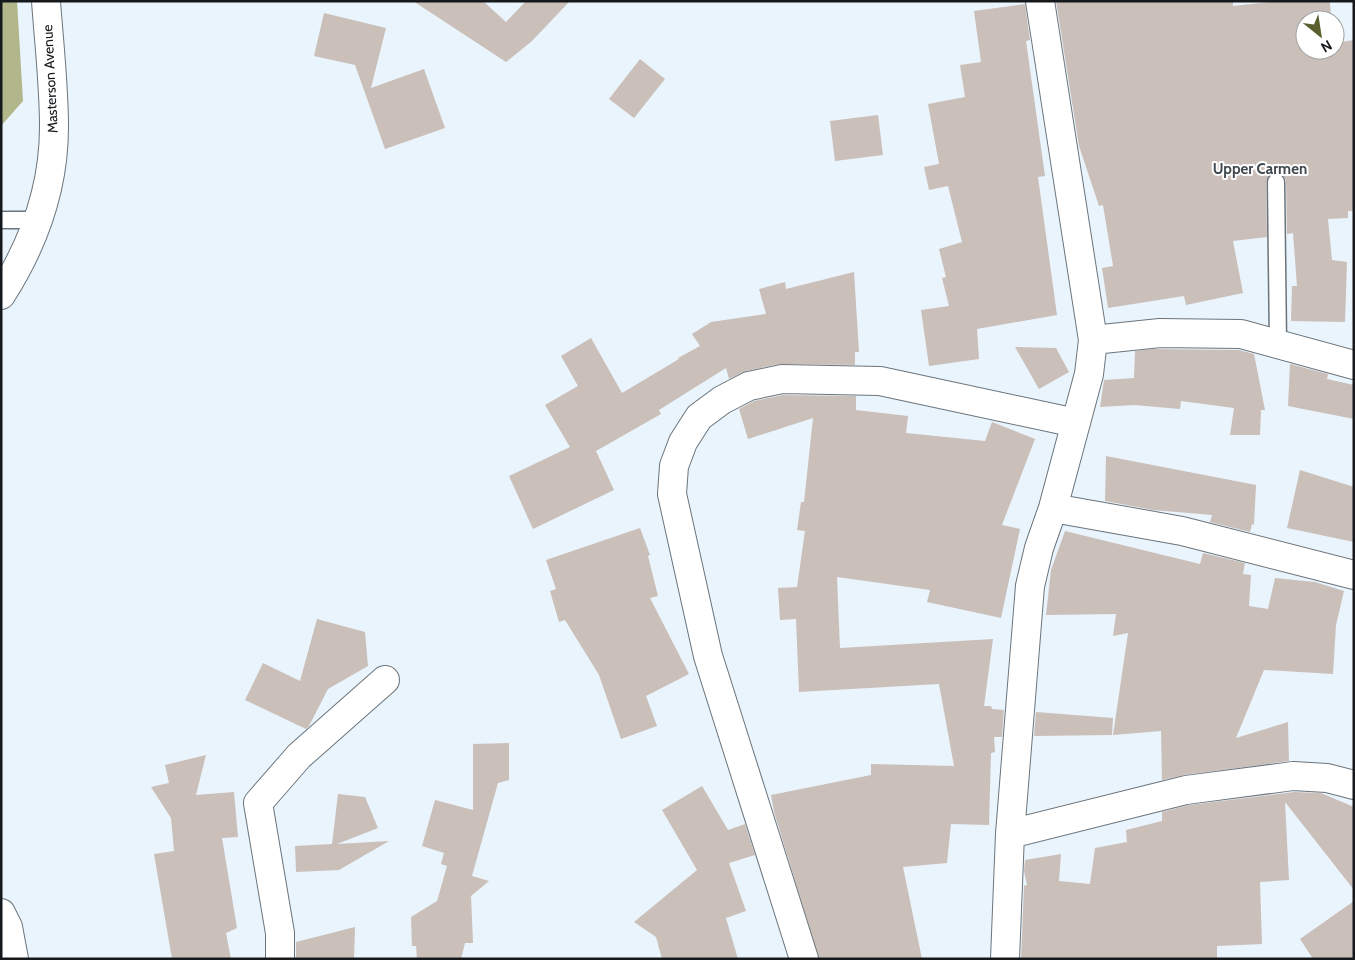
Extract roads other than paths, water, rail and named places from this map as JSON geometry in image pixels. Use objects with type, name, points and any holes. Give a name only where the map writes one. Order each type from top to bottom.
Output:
[{"type":"street","name":"Masterson Avenue","points":[[1,296],[9,268],[38,220],[49,178],[54,128],[46,1]]},
{"type":"street","points":[[1005,959],[1010,834],[1030,586],[1039,548],[1054,508],[1089,374],[1093,340],[1040,1]]},
{"type":"street","points":[[1093,340],[1160,333],[1241,334],[1354,365]]},
{"type":"street","points":[[804,959],[708,656],[672,494],[674,466],[683,442],[699,417],[722,400],[749,386],[782,380],[880,381],[1076,423]]},
{"type":"street","points":[[1054,508],[1182,531],[1354,575]]},
{"type":"street","points":[[280,959],[280,933],[258,803],[299,756],[385,680]]},
{"type":"street","points":[[1010,834],[1196,789],[1293,776],[1327,778],[1354,785]]},
{"type":"street","points":[[1,913],[8,927],[14,959]]},
{"type":"lane","points":[[1276,182],[1278,344]]},
{"type":"lane","points":[[1,220],[38,220]]},
{"type":"district","name":"Upper Carmen","points":[[1260,169]]}]
